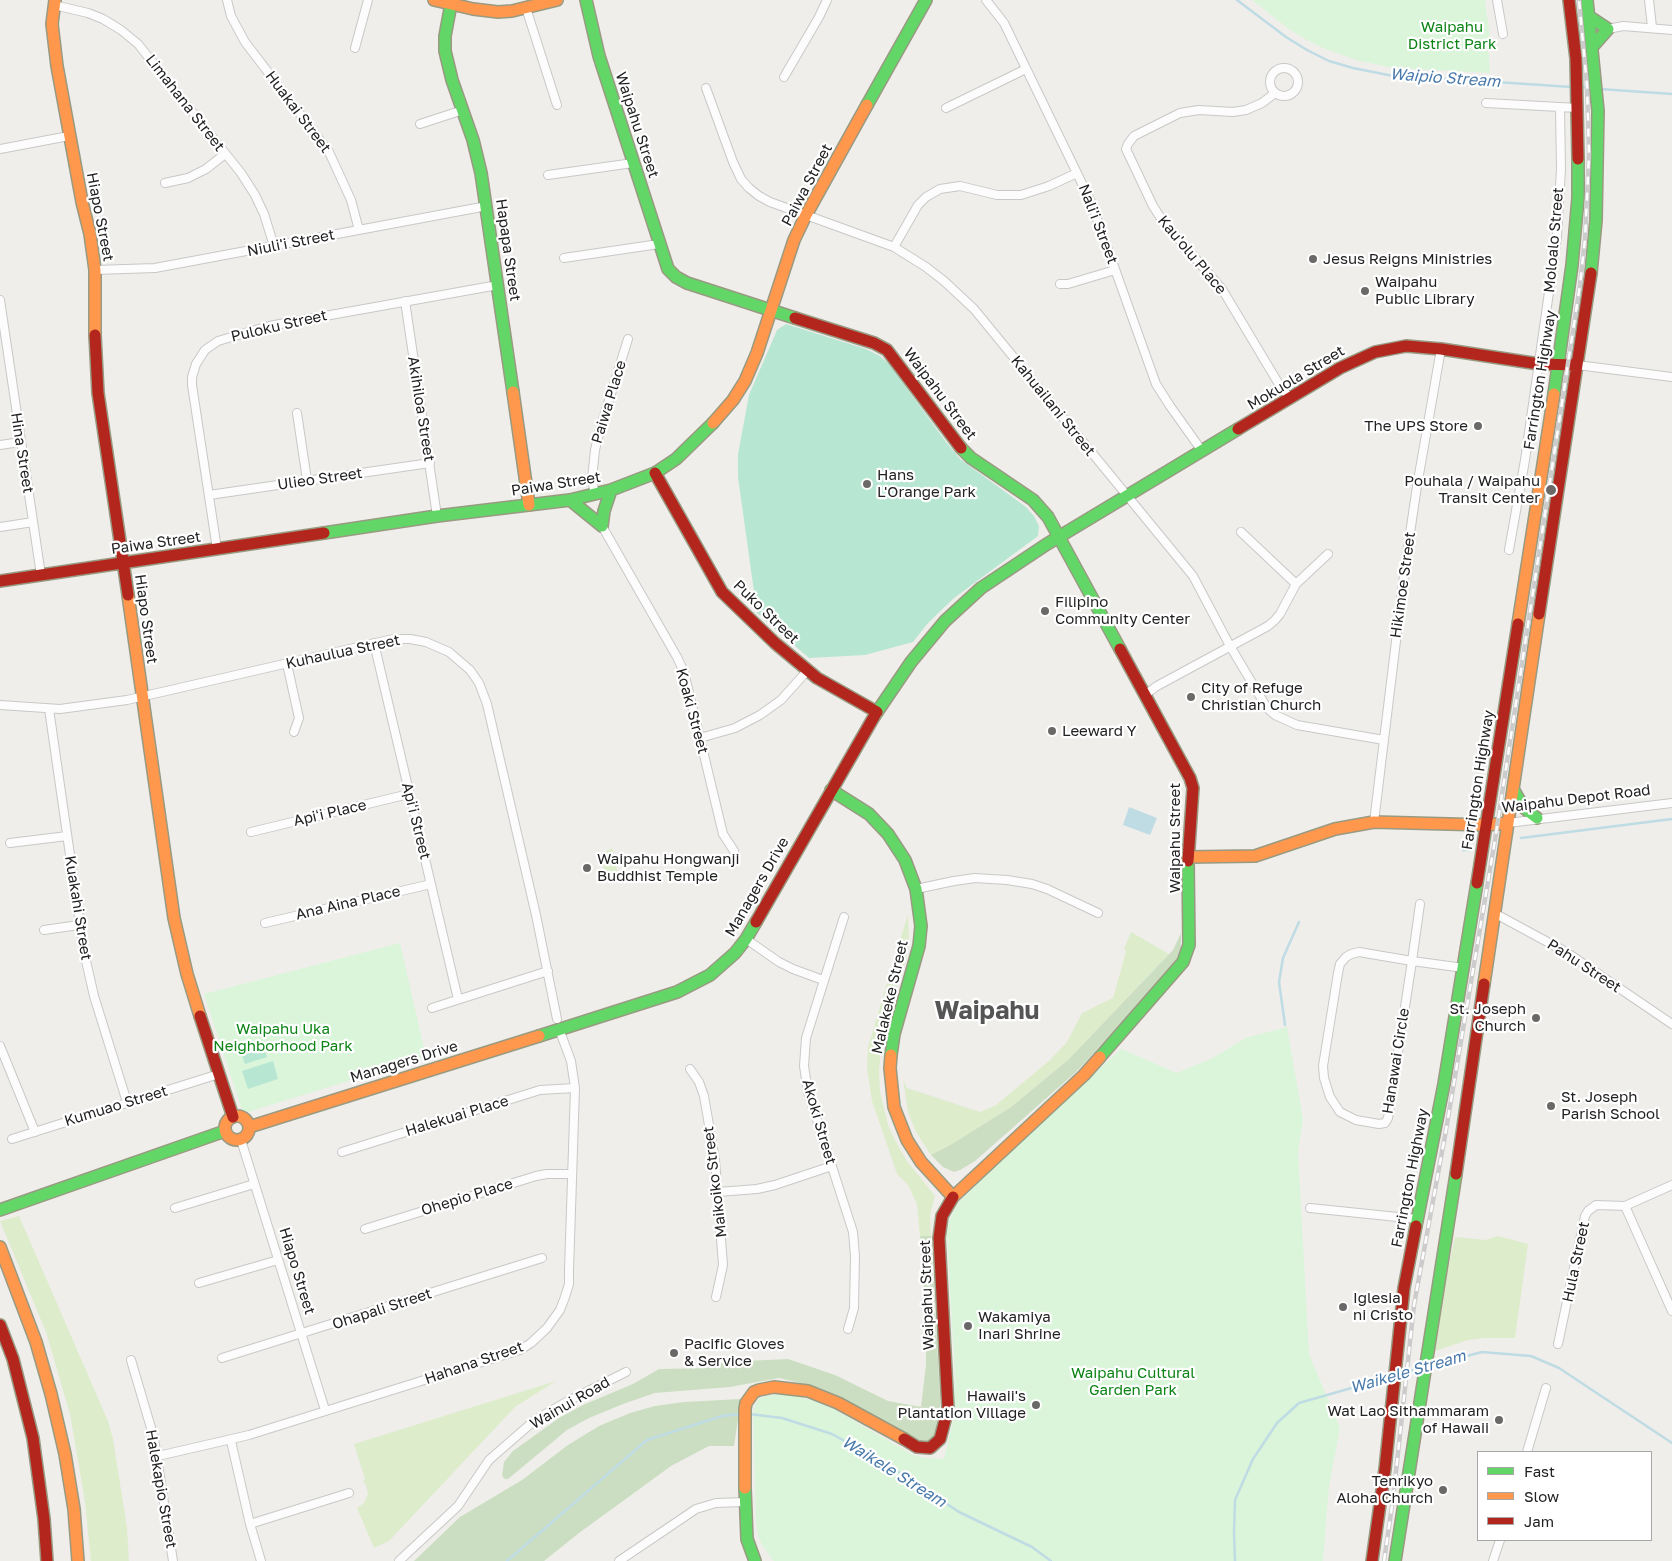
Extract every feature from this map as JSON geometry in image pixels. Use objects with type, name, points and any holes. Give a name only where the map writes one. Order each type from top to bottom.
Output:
[{"type":"main road","points":[[434,0],[486,11],[512,11],[557,0]]},
{"type":"main road","name":"Waipahu Street","points":[[586,0],[599,56],[668,269],[682,280],[874,343],[887,350],[960,447],[972,458],[1033,500],[1048,517],[1146,694],[1190,778],[1193,788],[1188,858],[1189,944],[1183,962],[1084,1074],[953,1197],[942,1216],[939,1232],[948,1409],[943,1431],[936,1444],[930,1448],[917,1447],[838,1403],[819,1395],[796,1389],[774,1387],[759,1390],[748,1398],[745,1410],[747,1539],[756,1561]]},
{"type":"main road","name":"Paiwa Street","points":[[0,581],[437,516],[570,500],[596,495],[655,474],[692,445],[718,419],[733,400],[751,368],[772,310],[784,268],[806,215],[926,0]]},
{"type":"main road","name":"Farrington Highway","points":[[1395,1561],[1436,1307],[1591,270],[1596,220],[1598,111],[1587,79],[1576,58],[1569,0]]},
{"type":"main road","name":"Farrington Highway","points":[[1372,1561],[1392,1404],[1404,1288],[1444,1084],[1464,968],[1572,265],[1576,222],[1578,102],[1587,79],[1593,46],[1587,0]]},
{"type":"main road","name":"Hiapo Street","points":[[54,2],[54,42],[69,136],[90,234],[95,270],[96,374],[177,934],[187,974],[233,1117]]},
{"type":"main road","name":"Hapapa Street","points":[[450,4],[445,36],[445,51],[452,80],[473,140],[481,173],[529,505]]},
{"type":"main road","points":[[1590,17],[1608,29],[1593,46]]},
{"type":"main road","name":"Mokuola Street","points":[[1059,538],[1340,368],[1374,352],[1406,346],[1441,349],[1539,364],[1577,365]]},
{"type":"main road","name":"Puko Street","points":[[655,474],[722,592],[769,637],[817,678],[877,712]]},
{"type":"main road","points":[[602,526],[604,511],[611,490]]},
{"type":"main road","points":[[570,500],[602,526]]},
{"type":"main road","name":"Managers Drive","points":[[249,1126],[558,1024],[677,992],[710,976],[746,940],[877,712],[911,662],[945,620],[981,588],[1059,538]]},
{"type":"main road","points":[[1513,789],[1524,808],[1537,818]]},
{"type":"main road","name":"Malakeke Street","points":[[831,790],[869,814],[888,834],[905,860],[916,889],[921,926],[919,946],[894,1034],[890,1068],[891,1085],[894,1107],[907,1140],[921,1162],[953,1197]]},
{"type":"main road","name":"Waipahu Depot Road","points":[[1188,858],[1243,858],[1255,856],[1354,824],[1374,822],[1486,825],[1508,823]]},
{"type":"main road","points":[[233,1117],[244,1118],[249,1126],[248,1133],[241,1140],[233,1140],[225,1132],[227,1121],[233,1117]]},
{"type":"main road","points":[[4,1208],[225,1132]]},
{"type":"main road","points":[[0,1247],[36,1342],[51,1394],[74,1509],[78,1561]]},
{"type":"main road","points":[[0,1325],[14,1359],[33,1438],[44,1518],[47,1561]]},
{"type":"street","name":"Huakai Street","points":[[227,0],[231,16],[246,42],[329,152],[351,200],[359,230]]},
{"type":"street","points":[[355,48],[368,0]]},
{"type":"street","points":[[784,77],[819,17],[826,0]]},
{"type":"street","name":"Nali'i Street","points":[[986,0],[1004,23],[1091,202],[1156,384],[1202,451]]},
{"type":"street","points":[[1498,0],[1502,34]]},
{"type":"street","points":[[1649,0],[1652,27]]},
{"type":"street","name":"Limahana Street","points":[[54,2],[103,19],[121,30],[138,44],[241,173],[255,194],[264,214],[274,246]]},
{"type":"street","points":[[526,8],[557,105]]},
{"type":"street","points":[[1608,29],[1623,26],[1672,30]]},
{"type":"street","points":[[946,108],[1026,69]]},
{"type":"street","name":"Kahuailani Street","points":[[706,88],[742,179],[759,196],[894,247],[926,266],[974,309],[1193,576],[1260,699],[1275,715],[1296,725],[1384,740]]},
{"type":"street","name":"Kau'olu Place","points":[[1276,93],[1262,103],[1246,110],[1232,112],[1198,110],[1180,113],[1134,136],[1126,149],[1153,206],[1162,220],[1222,289],[1280,386],[1290,398]]},
{"type":"street","points":[[1486,103],[1560,108],[1578,102]]},
{"type":"street","name":"Moloalo Street","points":[[1509,550],[1539,364],[1557,236],[1561,169],[1560,108]]},
{"type":"street","points":[[420,124],[463,110]]},
{"type":"street","points":[[0,149],[69,136]]},
{"type":"street","points":[[164,183],[188,178],[206,169],[225,154]]},
{"type":"street","points":[[548,175],[633,163]]},
{"type":"street","points":[[894,247],[918,205],[940,188],[960,186],[997,195],[1021,195],[1049,186],[1077,173]]},
{"type":"street","name":"Niuli'i Street","points":[[95,270],[155,268],[487,206]]},
{"type":"street","points":[[564,258],[659,244]]},
{"type":"street","points":[[1060,284],[1068,284],[1116,270]]},
{"type":"street","name":"Puloku Street","points":[[217,549],[192,385],[196,364],[205,350],[218,341],[269,326],[498,284]]},
{"type":"street","name":"Hina Street","points":[[0,300],[41,575]]},
{"type":"street","name":"Akihiloa Street","points":[[405,301],[437,516]]},
{"type":"street","name":"Paiwa Place","points":[[596,495],[592,479],[594,450],[628,339]]},
{"type":"street","name":"Hikimoe Street","points":[[1374,822],[1405,566],[1441,349]]},
{"type":"street","points":[[1577,365],[1672,377]]},
{"type":"street","points":[[297,413],[307,480]]},
{"type":"street","points":[[0,445],[20,442]]},
{"type":"street","name":"Ulieo Street","points":[[209,495],[430,462]]},
{"type":"street","points":[[0,526],[33,522]]},
{"type":"street","name":"Koaki Street","points":[[602,526],[677,657],[689,688],[723,834],[734,852]]},
{"type":"street","points":[[1241,532],[1296,584]]},
{"type":"street","points":[[1146,694],[1275,620],[1296,584],[1328,554]]},
{"type":"street","name":"Kuhaulua Street","points":[[0,705],[60,709],[143,697],[374,643],[401,639],[418,640],[449,652],[470,670],[478,683],[486,704],[548,971],[558,1024]]},
{"type":"street","name":"Apiʻi Street","points":[[374,643],[458,1000]]},
{"type":"street","points":[[288,664],[298,718],[294,732]]},
{"type":"street","points":[[700,738],[735,728],[760,715],[781,700],[808,671]]},
{"type":"street","name":"Kuakahi Street","points":[[49,709],[79,925],[94,996],[127,1102]]},
{"type":"street","name":"Apiʻi Place","points":[[251,832],[409,794]]},
{"type":"street","name":"Waipahu Depot Road","points":[[1508,823],[1672,802]]},
{"type":"street","points":[[10,844],[67,836]]},
{"type":"street","points":[[916,889],[969,879],[1007,880],[1032,884],[1047,889],[1098,914]]},
{"type":"street","name":"Ana Aina Place","points":[[265,923],[431,884]]},
{"type":"street","name":"Hanawai Circle","points":[[1420,904],[1412,961],[1388,1118],[1385,1123],[1379,1124],[1347,1117],[1340,1112],[1330,1097],[1325,1084],[1323,1066],[1340,964],[1351,954],[1359,952],[1412,961],[1464,968]]},
{"type":"street","name":"Pahu Street","points":[[1494,913],[1566,952],[1672,1024]]},
{"type":"street","name":"Akoki Street","points":[[844,917],[806,1038],[804,1066],[808,1092],[848,1213],[854,1243],[854,1308],[848,1330]]},
{"type":"street","points":[[44,930],[79,925]]},
{"type":"street","points":[[746,940],[778,962],[823,980]]},
{"type":"street","points":[[432,1008],[548,971]]},
{"type":"street","name":"Hahana Street","points":[[158,1456],[231,1441],[520,1350],[539,1336],[554,1320],[560,1310],[569,1284],[574,1088],[571,1061],[558,1024]]},
{"type":"street","points":[[0,1046],[36,1132]]},
{"type":"street","name":"Maikoiko Street","points":[[690,1070],[699,1082],[704,1096],[715,1160],[723,1265],[716,1297]]},
{"type":"street","name":"Kumuao Street","points":[[12,1139],[220,1074]]},
{"type":"street","name":"Halekuai Place","points":[[342,1152],[540,1090],[574,1088]]},
{"type":"street","name":"Hiapo Street","points":[[241,1140],[325,1410]]},
{"type":"street","points":[[718,1192],[757,1189],[775,1185],[832,1166]]},
{"type":"street","name":"Ohepio Place","points":[[365,1229],[536,1176],[571,1174]]},
{"type":"street","points":[[175,1208],[254,1184]]},
{"type":"street","name":"Hula Street","points":[[1558,1344],[1585,1216],[1588,1210],[1596,1205],[1625,1206],[1672,1185]]},
{"type":"street","points":[[1625,1206],[1672,1311]]},
{"type":"street","points":[[1310,1208],[1417,1218]]},
{"type":"street","name":"Ohapali Street","points":[[222,1358],[542,1258]]},
{"type":"street","points":[[200,1283],[278,1260]]},
{"type":"street","name":"Halekapio Street","points":[[131,1360],[158,1456],[173,1561]]},
{"type":"street","name":"Wainui Road","points":[[399,1561],[458,1506],[489,1460],[535,1420],[626,1372]]},
{"type":"street","points":[[1527,1451],[1546,1388]]},
{"type":"street","points":[[231,1441],[250,1524],[261,1561]]},
{"type":"street","points":[[250,1524],[349,1493]]},
{"type":"street","points":[[619,1561],[696,1509],[716,1503],[745,1502]]},
{"type":"street","points":[[1493,1561],[1500,1541]]},
{"type":"green space","name":"Waipahu District Park","points":[[1252,0],[1485,0],[1491,45],[1488,45],[1490,73],[1394,68],[1356,60],[1307,40],[1289,29]]},
{"type":"green space","name":"Hans L'Orange Park","points":[[786,324],[866,349],[880,356],[889,364],[960,459],[1026,507],[1034,516],[1039,526],[1038,536],[954,598],[928,623],[913,642],[865,655],[809,658],[757,613],[738,477],[738,454],[749,395],[777,330]]},
{"type":"green space","points":[[612,848],[618,874],[605,877],[602,857],[605,852]]},
{"type":"green space","points":[[908,914],[909,944],[906,960],[890,1008],[881,1047],[880,1092],[889,1128],[897,1144],[907,1161],[935,1196],[930,1215],[931,1236],[920,1236],[917,1204],[908,1185],[897,1174],[872,1101],[867,1068],[868,1047]]},
{"type":"green space","points":[[1131,932],[1169,954],[1068,1060],[1011,1107],[931,1155],[916,1132],[908,1112],[903,1079],[907,1088],[980,1112],[996,1105],[1050,1060],[1067,1042],[1082,1013],[1113,998],[1126,952],[1124,949]]},
{"type":"green space","points":[[1181,933],[1181,948],[1171,969],[1076,1072],[975,1161],[960,1170],[954,1172],[943,1167],[931,1155],[1011,1107],[1068,1060],[1173,950]]},
{"type":"green space","name":"Waipahu Uka Neighborhood Park","points":[[400,943],[426,1057],[248,1112],[242,1110],[204,994]]},
{"type":"green space","name":"Waipahu Cultural Garden Park","points":[[1287,1027],[1303,1119],[1298,1152],[1309,1354],[1340,1428],[1329,1486],[1323,1561],[774,1561],[762,1545],[756,1521],[753,1412],[757,1401],[762,1397],[772,1395],[791,1395],[814,1401],[835,1410],[913,1455],[944,1459],[954,1417],[955,1376],[947,1226],[956,1206],[986,1174],[1121,1049],[1177,1073],[1213,1058],[1245,1038]]},
{"type":"green space","points":[[263,1046],[267,1057],[245,1064],[241,1053]]},
{"type":"green space","points":[[273,1061],[278,1079],[248,1089],[242,1071]]},
{"type":"green space","points":[[19,1216],[108,1421],[113,1439],[127,1528],[129,1561],[91,1561],[85,1502],[70,1414],[46,1332],[0,1221]]},
{"type":"green space","points":[[920,1236],[931,1236],[940,1395],[940,1419],[936,1433],[928,1441],[922,1442],[908,1437],[838,1396],[809,1385],[779,1378],[730,1387],[655,1393],[623,1404],[589,1418],[567,1430],[508,1479],[502,1476],[504,1462],[513,1451],[559,1418],[583,1405],[633,1384],[659,1369],[707,1368],[724,1362],[788,1359],[835,1375],[888,1401],[921,1407],[926,1365],[926,1318]]},
{"type":"green space","points":[[1498,1236],[1528,1244],[1515,1338],[1468,1340],[1435,1351],[1446,1278],[1455,1237],[1486,1240]]},
{"type":"green space","points":[[556,1381],[515,1407],[389,1541],[374,1548],[357,1508],[364,1503],[368,1494],[366,1485],[363,1482],[365,1479],[354,1444]]},
{"type":"green space","points":[[741,1399],[734,1446],[709,1446],[671,1466],[544,1561],[414,1561],[460,1517],[522,1480],[568,1445],[599,1426],[630,1413],[655,1406],[684,1402]]},
{"type":"water","points":[[1129,807],[1157,818],[1150,835],[1123,825]]},
{"type":"waterway","name":"Waipio Stream","points":[[1237,0],[1286,37],[1307,50],[1329,61],[1353,68],[1388,75],[1572,87]]},
{"type":"waterway","name":"Waipio Stream","points":[[1580,87],[1592,88]]},
{"type":"waterway","name":"Waipio Stream","points":[[1600,89],[1672,94]]},
{"type":"waterway","points":[[1521,838],[1672,819]]},
{"type":"waterway","points":[[1463,850],[1473,850]]},
{"type":"waterway","points":[[1285,1025],[1279,982],[1283,958],[1299,922]]},
{"type":"waterway","name":"Waikele Stream","points":[[1429,1366],[1482,1352],[1531,1356],[1559,1368],[1672,1443]]},
{"type":"waterway","name":"Waikele Stream","points":[[1400,1374],[1421,1368]]},
{"type":"waterway","name":"Waikele Stream","points":[[1235,1561],[1235,1500],[1253,1459],[1277,1423],[1299,1403],[1390,1377]]},
{"type":"waterway","name":"Waikele Stream","points":[[507,1561],[647,1440],[722,1416],[741,1414]]},
{"type":"waterway","name":"Waikele Stream","points":[[749,1414],[782,1418],[832,1434],[888,1465],[959,1512],[1032,1547],[1051,1561]]},
{"type":"railway","points":[[1384,1561],[1393,1499],[1414,1305],[1495,840],[1580,285],[1585,239],[1589,154],[1587,86],[1579,0]]},
{"type":"traffic: fast","points":[[586,0],[599,56],[668,269],[676,277],[687,283],[795,318]]},
{"type":"traffic: fast","points":[[867,105],[926,0]]},
{"type":"traffic: fast","points":[[1587,0],[1598,111],[1596,220],[1591,273]]},
{"type":"traffic: fast","points":[[451,4],[445,36],[445,51],[452,80],[473,140],[481,173],[513,392]]},
{"type":"traffic: fast","points":[[1590,17],[1608,29],[1593,46]]},
{"type":"traffic: fast","points":[[1554,394],[1572,265],[1578,198],[1578,159]]},
{"type":"traffic: fast","points":[[324,533],[437,516],[570,500],[611,490],[655,473],[676,459],[713,423]]},
{"type":"traffic: fast","points":[[875,715],[911,662],[945,621],[981,588],[1047,544],[1238,429]]},
{"type":"traffic: fast","points":[[961,448],[971,458],[1033,500],[1048,517],[1120,649]]},
{"type":"traffic: fast","points":[[602,526],[604,511],[611,490]]},
{"type":"traffic: fast","points":[[570,500],[602,526]]},
{"type":"traffic: fast","points":[[1513,789],[1524,808],[1537,818]]},
{"type":"traffic: fast","points":[[831,790],[869,814],[888,834],[905,860],[916,889],[921,926],[919,946],[894,1034],[891,1055]]},
{"type":"traffic: fast","points":[[1100,1057],[1183,962],[1189,945],[1188,861]]},
{"type":"traffic: fast","points":[[1416,1226],[1444,1084],[1477,883]]},
{"type":"traffic: fast","points":[[539,1036],[677,992],[710,975],[735,953],[756,922]]},
{"type":"traffic: fast","points":[[0,1210],[225,1131]]},
{"type":"traffic: fast","points":[[1395,1561],[1456,1174]]},
{"type":"traffic: fast","points":[[745,1488],[747,1539],[755,1561]]},
{"type":"traffic: slow","points":[[55,0],[52,24],[57,66],[82,202],[90,234],[95,270],[95,335]]},
{"type":"traffic: slow","points":[[434,0],[473,9],[498,12],[512,11],[557,0]]},
{"type":"traffic: slow","points":[[713,423],[733,400],[745,381],[757,353],[794,240],[867,105]]},
{"type":"traffic: slow","points":[[513,392],[529,505]]},
{"type":"traffic: slow","points":[[1518,624],[1554,394]]},
{"type":"traffic: slow","points":[[128,595],[174,918],[187,974],[200,1016]]},
{"type":"traffic: slow","points":[[1484,984],[1539,614]]},
{"type":"traffic: slow","points":[[1188,857],[1255,856],[1335,829],[1374,822],[1486,825],[1508,823]]},
{"type":"traffic: slow","points":[[249,1127],[539,1036]]},
{"type":"traffic: slow","points":[[891,1055],[890,1068],[894,1107],[907,1140],[921,1162],[953,1197]]},
{"type":"traffic: slow","points":[[953,1197],[1084,1075],[1100,1057]]},
{"type":"traffic: slow","points":[[237,1116],[246,1119],[249,1128],[246,1137],[237,1140],[228,1137],[225,1128],[228,1119],[237,1116]]},
{"type":"traffic: slow","points":[[0,1247],[36,1342],[51,1394],[65,1454],[74,1509],[78,1561]]},
{"type":"traffic: slow","points":[[745,1488],[745,1409],[746,1403],[754,1392],[759,1390],[774,1387],[808,1391],[838,1403],[904,1439]]},
{"type":"traffic: jam","points":[[1569,0],[1576,59],[1578,159]]},
{"type":"traffic: jam","points":[[1539,614],[1591,273]]},
{"type":"traffic: jam","points":[[795,318],[874,343],[887,350],[961,448]]},
{"type":"traffic: jam","points":[[95,335],[98,393],[128,595]]},
{"type":"traffic: jam","points":[[1238,429],[1340,368],[1375,352],[1406,346],[1441,349],[1539,364],[1577,365]]},
{"type":"traffic: jam","points":[[655,473],[722,592],[775,643],[817,678],[877,712]]},
{"type":"traffic: jam","points":[[0,581],[324,533]]},
{"type":"traffic: jam","points":[[1477,883],[1518,624]]},
{"type":"traffic: jam","points":[[1120,649],[1190,778],[1193,788],[1188,861]]},
{"type":"traffic: jam","points":[[756,922],[875,715]]},
{"type":"traffic: jam","points":[[1456,1174],[1484,984]]},
{"type":"traffic: jam","points":[[200,1016],[233,1117]]},
{"type":"traffic: jam","points":[[904,1439],[917,1447],[930,1448],[940,1439],[948,1409],[939,1238],[942,1216],[953,1197]]},
{"type":"traffic: jam","points":[[1372,1561],[1385,1469],[1404,1288],[1416,1226]]},
{"type":"traffic: jam","points":[[0,1325],[13,1359],[33,1438],[44,1519],[47,1561]]},
{"type":"place","name":"Jesus Reigns Ministries","points":[[1313,259]]},
{"type":"place","name":"Waipahu Public Library","points":[[1365,291]]},
{"type":"place","name":"The UPS Store","points":[[1478,426]]},
{"type":"place","name":"Hans L'Orange Park","points":[[867,484]]},
{"type":"place","name":"Pouhala / Waipahu Transit Center","points":[[1551,490]]},
{"type":"place","name":"Filipino Community Center","points":[[1045,611]]},
{"type":"place","name":"City of Refuge Christian Church","points":[[1191,697]]},
{"type":"place","name":"Leeward Y","points":[[1052,731]]},
{"type":"place","name":"Waipahu Hongwanji Buddhist Temple","points":[[587,868]]},
{"type":"place","name":"St. Joseph Church","points":[[1536,1018]]},
{"type":"place","name":"St. Joseph Parish School","points":[[1551,1106]]},
{"type":"place","name":"Iglesia ni Cristo","points":[[1343,1307]]},
{"type":"place","name":"Wakamiya Inari Shrine","points":[[968,1326]]},
{"type":"place","name":"Pacific Gloves & Service","points":[[674,1353]]},
{"type":"place","name":"Hawaii's Plantation Village","points":[[1036,1405]]},
{"type":"place","name":"Wat Lao Sithammaram of Hawaii","points":[[1499,1420]]},
{"type":"place","name":"Tenrikyo Aloha Church","points":[[1443,1490]]},
{"type":"district","name":"Waipahu","points":[[987,1011]]}]
